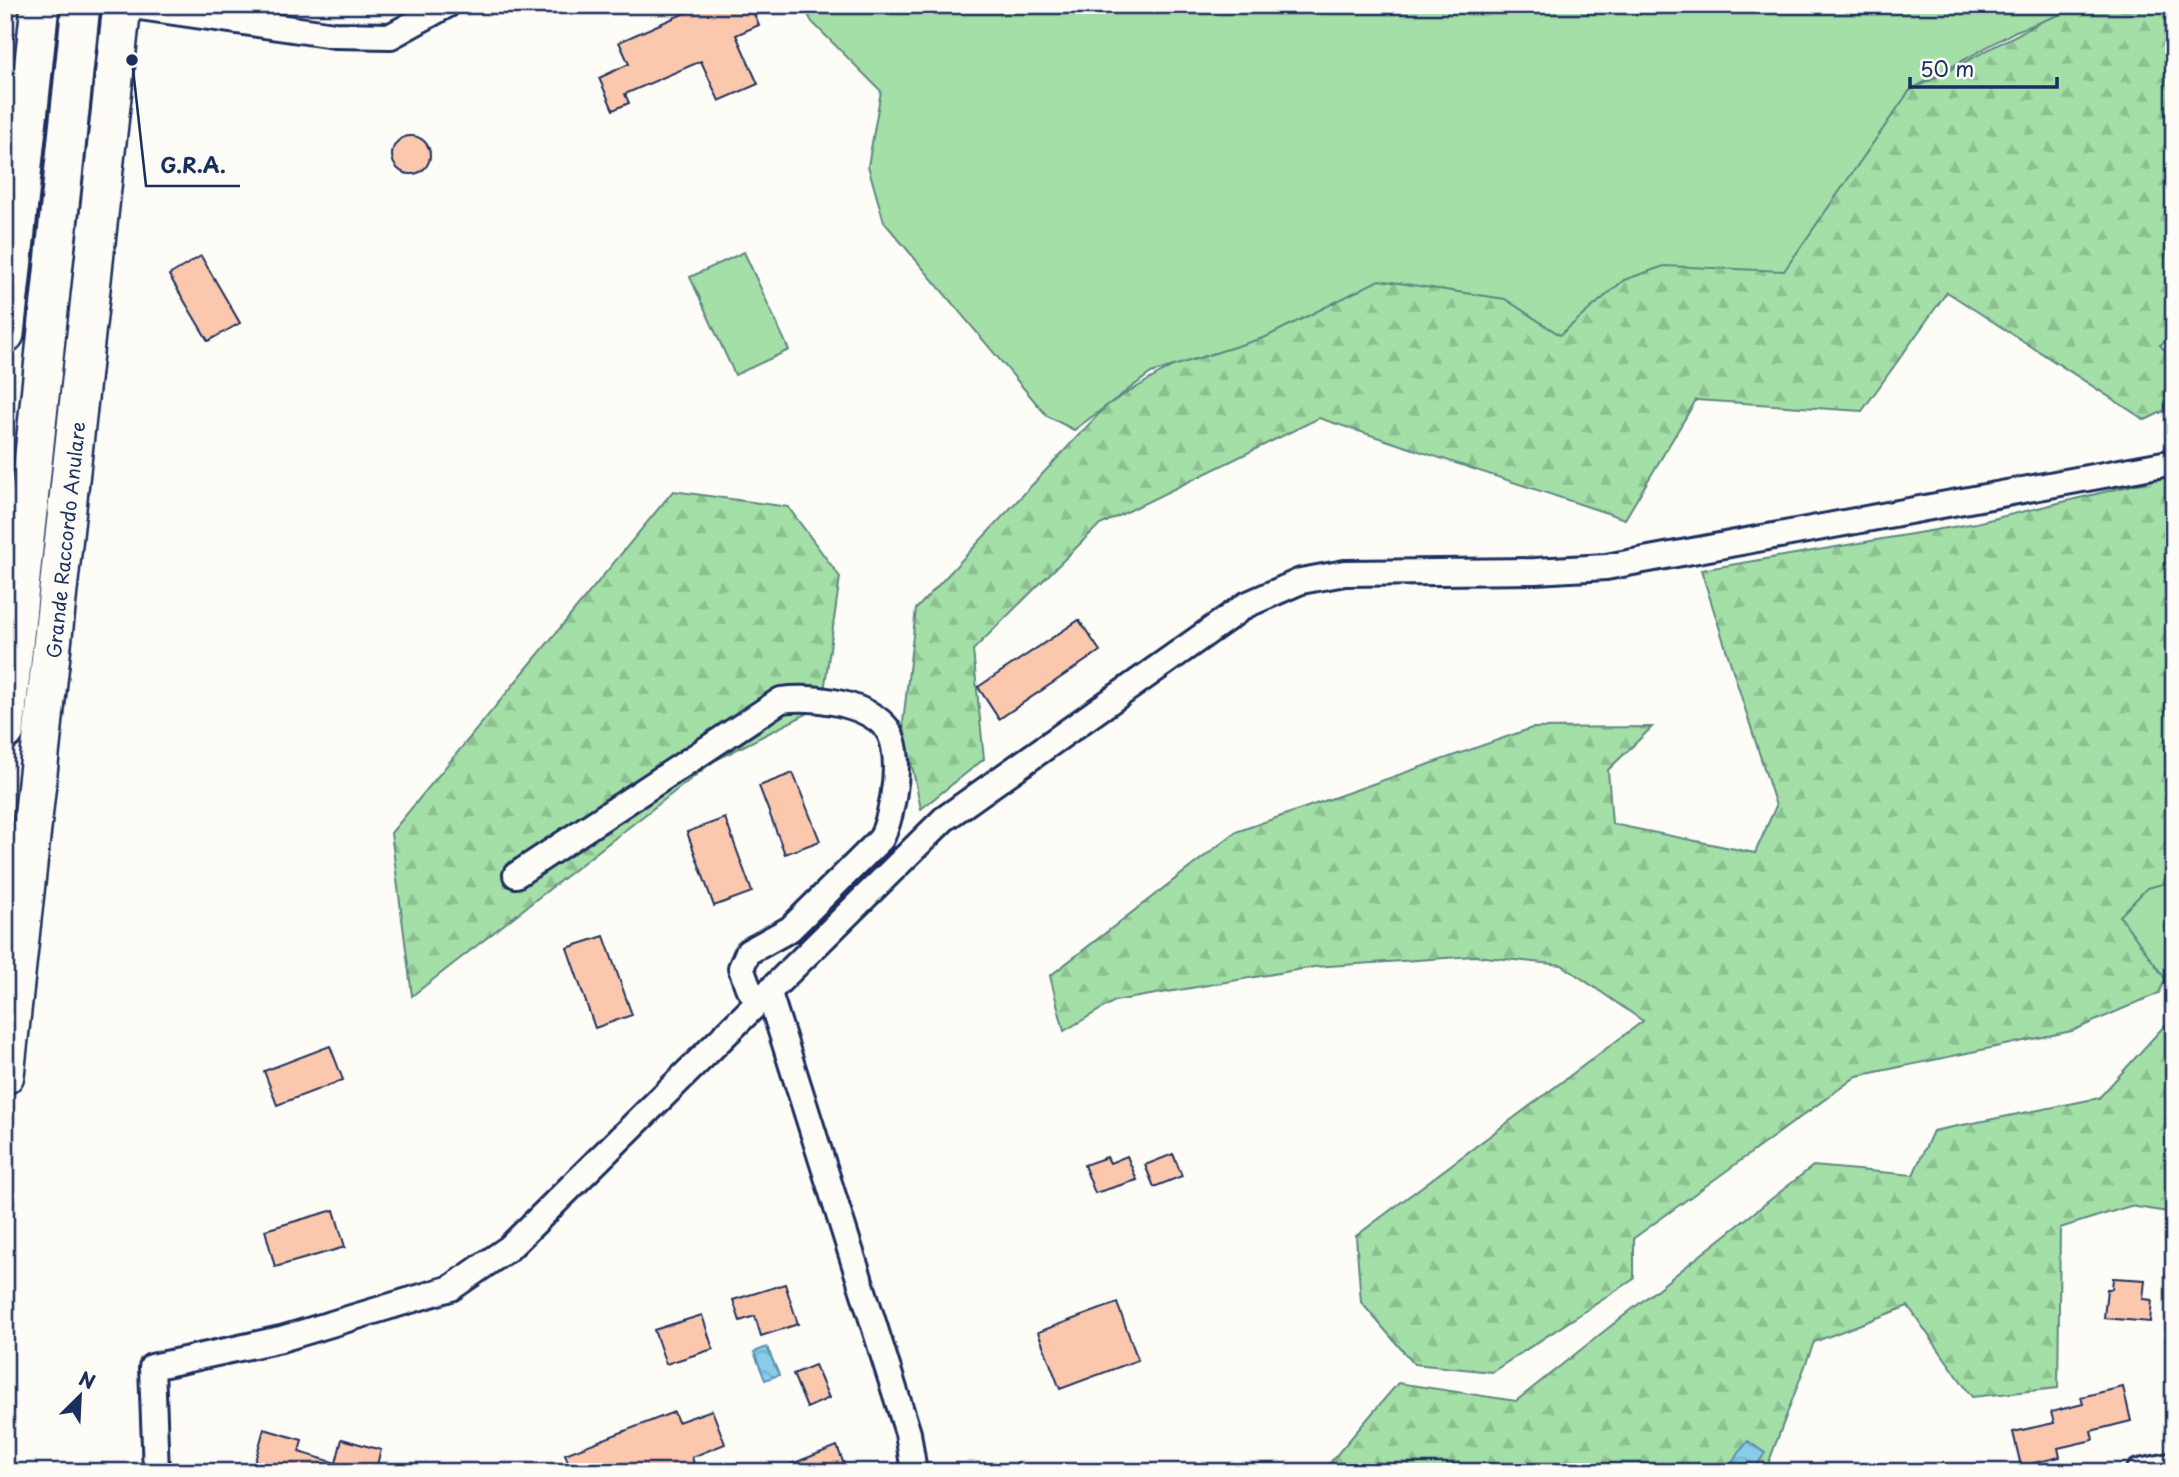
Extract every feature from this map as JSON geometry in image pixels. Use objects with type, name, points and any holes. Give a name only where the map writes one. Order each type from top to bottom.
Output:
[{"type":"highway","points":[[5,334],[40,5]]},
{"type":"highway","name":"Grande Raccordo Anulare","points":[[5,731],[81,5]]},
{"type":"highway","name":"Grande Raccordo Anulare","points":[[5,1075],[124,5]]},
{"type":"street","points":[[124,5],[334,35],[391,36],[447,5]]},
{"type":"street","points":[[156,1472],[152,1367],[281,1339],[451,1288],[509,1248],[556,1205],[944,819],[1246,605],[1301,581],[1345,573],[1535,572],[1606,567],[2174,462]]},
{"type":"street","points":[[516,875],[781,700],[806,697],[837,703],[884,725],[894,742],[895,778],[889,822],[881,839],[790,929],[748,952],[741,968],[748,987],[764,998],[908,1433],[914,1472]]},
{"type":"street","points":[[2139,1472],[2174,1465]]},
{"type":"green space","points":[[803,5],[2086,5],[2016,31],[1910,90],[1784,271],[1664,266],[1624,280],[1560,335],[1505,299],[1379,280],[1266,337],[1151,373],[1074,430],[1047,416],[884,222],[868,166],[881,91],[812,22]]},
{"type":"green space","points":[[2073,5],[2174,7],[2174,336],[2160,345],[2174,361],[2174,406],[2145,420],[1947,292],[1862,411],[1696,400],[1625,519],[1319,418],[1098,526],[973,650],[984,759],[921,809],[903,723],[916,609],[1107,405],[1348,261],[1630,238]]},
{"type":"green space","points":[[744,252],[789,350],[735,375],[690,277]]},
{"type":"green space","points":[[2174,475],[2174,960],[2159,993],[2072,1031],[1857,1076],[1634,1238],[1634,1279],[1492,1372],[1414,1364],[1361,1302],[1356,1236],[1643,1021],[1562,965],[1475,956],[1314,967],[1115,1001],[1064,1031],[1050,976],[1236,832],[1532,728],[1652,727],[1608,770],[1612,824],[1755,853],[1776,806],[1701,570],[1976,523]]},
{"type":"green space","points":[[673,491],[788,507],[840,577],[822,706],[714,761],[412,996],[391,833]]},
{"type":"green space","points":[[2174,881],[2174,991],[2120,916],[2147,888]]},
{"type":"green space","points":[[2174,1015],[2174,1213],[2130,1206],[2060,1228],[2058,1388],[1972,1397],[1908,1306],[1814,1342],[1765,1472],[1322,1472],[1398,1383],[1516,1401],[1813,1166],[1913,1175],[1933,1131],[2099,1098]]},
{"type":"water","points":[[767,1347],[779,1375],[765,1380],[754,1352]]},
{"type":"water","points":[[1748,1441],[1765,1453],[1752,1472],[1725,1472]]},
{"type":"building","points":[[703,5],[750,5],[759,25],[736,35],[758,84],[719,101],[701,61],[625,94],[629,103],[613,110],[599,78],[629,64],[619,42]]},
{"type":"building","points":[[411,136],[424,142],[430,155],[424,168],[411,174],[398,168],[392,155],[398,142]]},
{"type":"building","points":[[201,256],[240,323],[208,341],[169,275]]},
{"type":"building","points":[[1079,620],[1100,651],[999,719],[978,687]]},
{"type":"building","points":[[793,773],[820,841],[785,854],[759,786]]},
{"type":"building","points":[[725,818],[752,892],[714,906],[687,832]]},
{"type":"building","points":[[604,936],[632,1015],[595,1028],[567,948]]},
{"type":"building","points":[[330,1046],[343,1080],[277,1105],[264,1071]]},
{"type":"building","points":[[1173,1154],[1182,1176],[1154,1187],[1145,1165]]},
{"type":"building","points":[[1127,1156],[1137,1180],[1095,1193],[1084,1165],[1107,1157],[1110,1163]]},
{"type":"building","points":[[334,1210],[345,1247],[275,1267],[265,1230]]},
{"type":"building","points":[[2113,1278],[2145,1280],[2143,1299],[2152,1300],[2150,1322],[2104,1318],[2107,1289],[2112,1289]]},
{"type":"building","points":[[785,1284],[798,1324],[761,1336],[755,1316],[740,1321],[733,1300]]},
{"type":"building","points":[[1117,1303],[1138,1360],[1060,1389],[1038,1332]]},
{"type":"building","points":[[702,1315],[713,1349],[666,1364],[654,1330]]},
{"type":"building","points":[[815,1365],[829,1398],[807,1408],[793,1374]]},
{"type":"building","points":[[2123,1387],[2131,1421],[2091,1431],[2093,1440],[2058,1448],[2060,1457],[2021,1466],[2013,1432],[2054,1423],[2051,1412],[2083,1404],[2081,1397]]},
{"type":"building","points":[[712,1410],[725,1444],[692,1457],[694,1464],[674,1472],[572,1472],[565,1454],[674,1412],[678,1422]]},
{"type":"building","points":[[264,1429],[302,1440],[299,1452],[336,1463],[342,1439],[381,1450],[375,1472],[252,1472]]},
{"type":"building","points":[[837,1446],[847,1472],[774,1472],[774,1471]]},
{"type":"place","name":"G.R.A.","points":[[132,60]]}]
